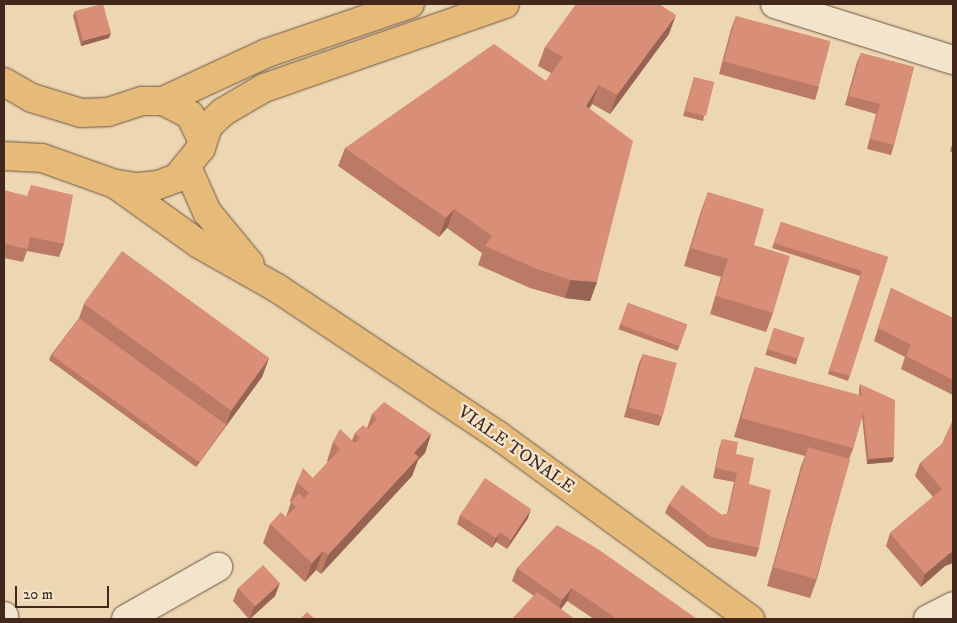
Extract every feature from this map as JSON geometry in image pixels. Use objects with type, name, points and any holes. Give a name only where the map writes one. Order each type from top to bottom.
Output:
[{"type":"main road","points":[[4,82],[32,98],[80,113],[108,112],[142,101],[163,101],[267,53],[410,4]]},
{"type":"main road","points":[[4,156],[62,163],[115,184],[137,187],[158,185],[177,178],[194,158],[208,126],[223,112],[250,95],[505,4]]},
{"type":"main road","name":"VIALE TONALE","points":[[163,101],[190,115],[199,130],[194,158],[207,212],[224,236],[277,288]]},
{"type":"main road","name":"VIALE TONALE","points":[[115,184],[199,244],[277,288],[498,436],[750,619]]},
{"type":"street","points":[[775,4],[953,60]]},
{"type":"street","points":[[126,619],[218,568]]},
{"type":"street","points":[[928,619],[953,606]]},
{"type":"building","points":[[103,4],[111,33],[83,41],[75,11]]},
{"type":"building","points":[[576,4],[659,4],[676,15],[617,95],[599,85],[586,106],[633,141],[597,282],[571,280],[537,269],[485,246],[492,236],[454,209],[446,218],[345,148],[494,44],[546,81],[563,57],[545,47]]},
{"type":"building","points":[[736,16],[831,41],[818,87],[724,61]]},
{"type":"building","points":[[861,53],[914,67],[894,145],[870,139],[880,104],[849,96]]},
{"type":"building","points":[[694,77],[714,82],[706,116],[686,111]]},
{"type":"building","points":[[31,185],[73,195],[64,244],[30,237],[28,249],[4,244],[4,190],[27,196]]},
{"type":"building","points":[[708,192],[764,209],[754,245],[790,256],[773,313],[716,296],[728,259],[691,248]]},
{"type":"building","points":[[781,222],[888,257],[850,376],[829,370],[862,271],[774,243]]},
{"type":"building","points":[[122,251],[269,358],[231,411],[84,304]]},
{"type":"building","points":[[891,288],[953,318],[953,380],[906,356],[911,345],[878,328]]},
{"type":"building","points":[[628,303],[687,325],[679,346],[620,325]]},
{"type":"building","points":[[79,318],[226,425],[199,462],[52,355]]},
{"type":"building","points":[[774,328],[804,338],[798,359],[767,349]]},
{"type":"building","points":[[643,354],[677,363],[663,416],[629,407]]},
{"type":"building","points":[[755,367],[867,397],[853,448],[741,418]]},
{"type":"building","points":[[860,384],[895,400],[894,457],[869,459],[863,411],[867,398],[862,397]]},
{"type":"building","points":[[384,402],[431,434],[414,453],[419,457],[328,555],[323,551],[312,563],[270,524],[281,512],[286,517],[296,507],[291,502],[299,493],[304,498],[309,493],[297,482],[303,468],[313,478],[340,449],[333,442],[340,429],[355,443],[360,438],[355,433],[363,425],[368,429],[377,419],[372,414]]},
{"type":"building","points":[[953,420],[953,552],[925,574],[890,533],[942,489],[920,463],[942,444]]},
{"type":"building","points":[[722,439],[738,442],[736,454],[754,458],[749,484],[771,490],[759,548],[711,537],[669,504],[682,485],[722,515],[728,514],[737,473],[716,468]]},
{"type":"building","points":[[808,447],[850,459],[816,579],[774,567]]},
{"type":"building","points":[[485,478],[531,509],[511,540],[500,532],[496,538],[460,515]]},
{"type":"building","points":[[557,525],[598,549],[697,619],[617,619],[572,588],[562,600],[517,568]]},
{"type":"building","points":[[263,565],[280,583],[255,606],[238,588]]},
{"type":"building","points":[[537,592],[575,619],[512,619]]},
{"type":"building","points":[[307,612],[315,619],[300,619]]}]
